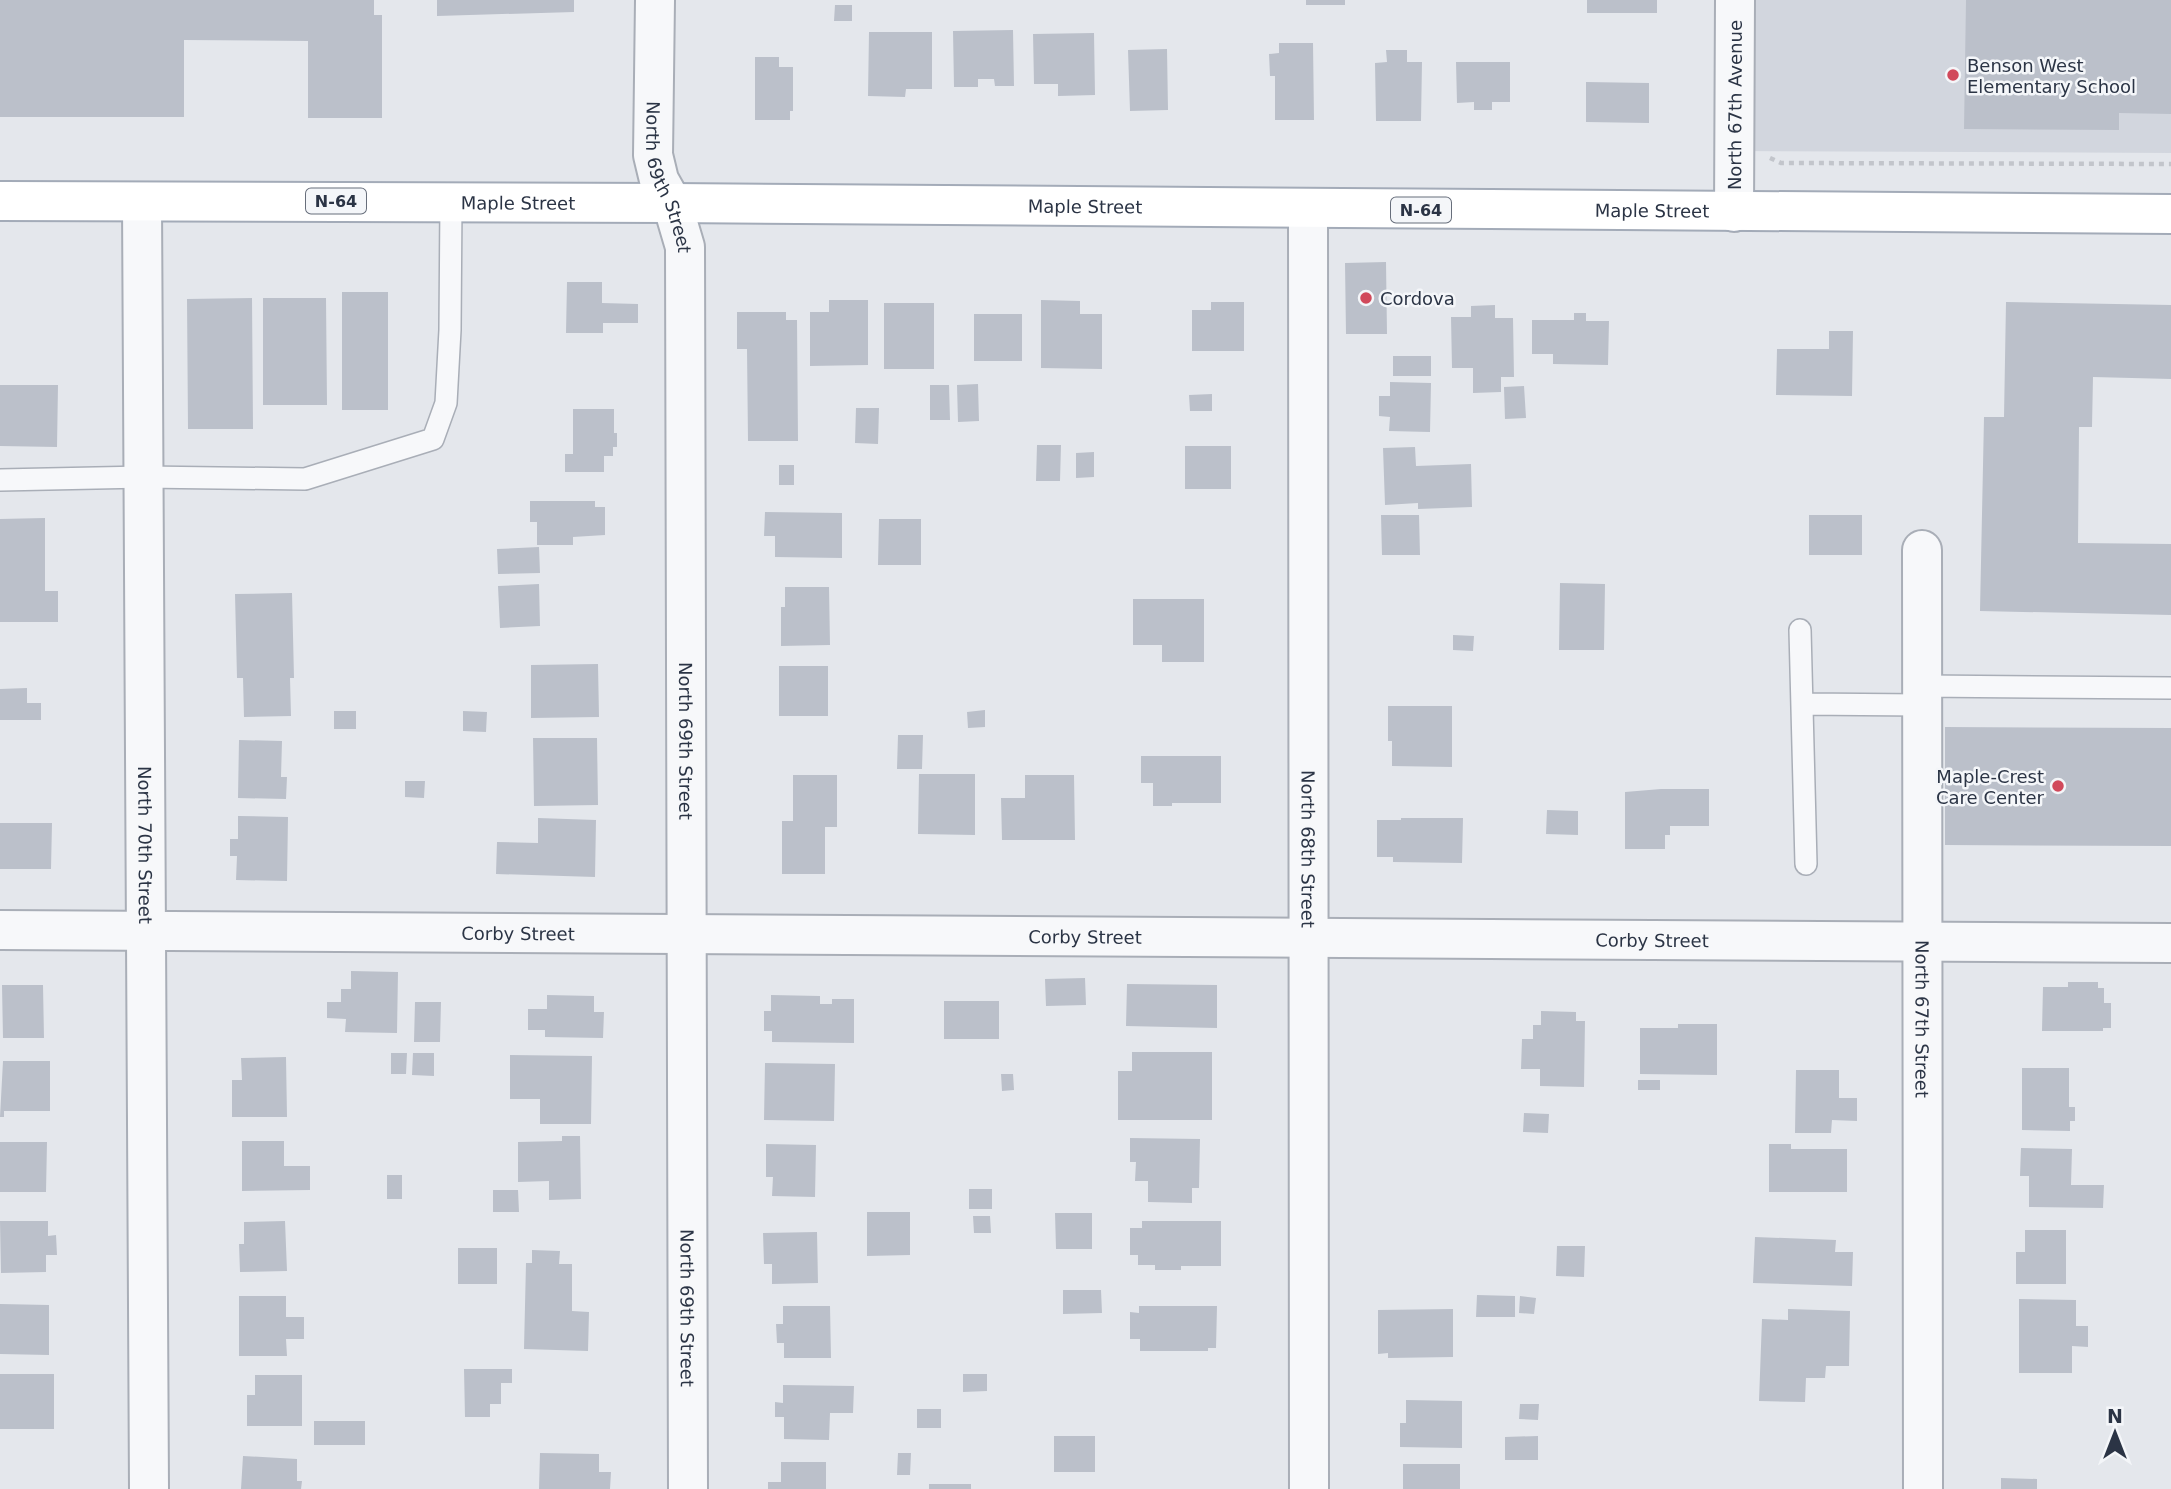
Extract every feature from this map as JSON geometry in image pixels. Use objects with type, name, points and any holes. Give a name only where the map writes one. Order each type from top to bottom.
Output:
[{"type":"main road","name":"Maple Street","points":[[0,201],[2171,214]]},
{"type":"street","name":"North 69th Street","points":[[655,0],[653,155],[659,180],[672,203],[685,247],[688,1489]]},
{"type":"street","name":"North 67th Avenue","points":[[1734,212],[1735,0]]},
{"type":"street","name":"North 70th Street","points":[[142,203],[149,1489]]},
{"type":"street","name":"North 68th Street","points":[[1308,209],[1309,1489]]},
{"type":"street","name":"North 67th Street","points":[[1922,550],[1923,1489]]},
{"type":"street","name":"Corby Street","points":[[0,930],[2171,943]]},
{"type":"lane","points":[[0,480],[144,477],[305,480],[433,439],[446,403],[450,330],[451,202]]},
{"type":"lane","points":[[1800,630],[1806,864]]},
{"type":"lane","points":[[1802,704],[1922,696],[2171,688]]},
{"type":"path","points":[[1765,158],[1781,163],[2171,164]]},
{"type":"shaded area","name":"Benson West Elementary School","points":[[1735,0],[2171,0],[2171,153],[1734,151]]},
{"type":"building","points":[[0,0],[374,0],[374,15],[382,15],[382,118],[308,118],[308,41],[184,40],[184,117],[0,117]]},
{"type":"building","points":[[437,0],[574,0],[574,12],[437,16]]},
{"type":"building","points":[[1306,0],[1345,0],[1345,5],[1306,5]]},
{"type":"building","points":[[1587,0],[1657,0],[1657,13],[1587,13]]},
{"type":"building","points":[[1966,0],[2171,0],[2171,114],[2119,113],[2119,130],[1964,129]]},
{"type":"building","points":[[835,5],[852,5],[852,21],[834,21]]},
{"type":"building","points":[[1013,30],[1014,86],[995,86],[994,79],[978,79],[978,87],[954,87],[953,31]]},
{"type":"building","points":[[869,32],[932,32],[932,89],[906,89],[905,97],[868,96]]},
{"type":"building","points":[[1094,33],[1095,95],[1058,96],[1058,84],[1034,84],[1033,34]]},
{"type":"building","points":[[1279,43],[1313,43],[1314,120],[1275,120],[1275,76],[1270,76],[1269,54],[1279,53]]},
{"type":"building","points":[[1167,49],[1168,110],[1130,111],[1128,50]]},
{"type":"building","points":[[1386,50],[1407,50],[1407,62],[1422,62],[1421,121],[1376,121],[1375,63],[1387,62]]},
{"type":"building","points":[[755,57],[779,57],[779,67],[793,67],[793,111],[790,111],[790,120],[755,120]]},
{"type":"building","points":[[1456,62],[1510,62],[1510,102],[1492,102],[1492,110],[1474,110],[1474,102],[1457,103]]},
{"type":"building","points":[[1586,82],[1649,83],[1649,123],[1586,122]]},
{"type":"building","name":"Cordova","points":[[1386,262],[1387,334],[1346,334],[1345,263]]},
{"type":"building","points":[[567,282],[602,282],[602,303],[638,304],[638,323],[603,323],[603,333],[566,333]]},
{"type":"building","points":[[342,292],[388,292],[388,410],[342,410]]},
{"type":"building","points":[[252,298],[253,429],[188,429],[187,299]]},
{"type":"building","points":[[263,298],[326,298],[327,405],[263,405]]},
{"type":"building","points":[[829,300],[868,300],[868,365],[810,366],[810,312],[829,312]]},
{"type":"building","points":[[1041,300],[1080,301],[1080,314],[1102,314],[1102,369],[1041,368]]},
{"type":"building","points":[[1211,302],[1244,302],[1244,351],[1192,351],[1192,310],[1211,310]]},
{"type":"building","points":[[2006,302],[2171,305],[2171,379],[2093,377],[2092,427],[2079,427],[2078,543],[2171,544],[2171,615],[1980,611],[1984,417],[2004,417]]},
{"type":"building","points":[[884,303],[934,303],[934,369],[884,369]]},
{"type":"building","points":[[1495,305],[1495,318],[1513,318],[1514,377],[1501,377],[1501,392],[1473,393],[1473,368],[1452,368],[1451,317],[1471,317],[1471,306]]},
{"type":"building","points":[[737,312],[786,312],[786,320],[797,320],[798,441],[748,441],[747,349],[737,349]]},
{"type":"building","points":[[1574,313],[1586,313],[1586,321],[1609,321],[1608,365],[1553,364],[1553,354],[1532,354],[1532,320],[1574,320]]},
{"type":"building","points":[[974,314],[1022,314],[1022,361],[974,361]]},
{"type":"building","points":[[1829,331],[1853,331],[1852,396],[1776,395],[1777,349],[1829,349]]},
{"type":"building","points":[[1393,356],[1431,356],[1431,376],[1393,376]]},
{"type":"building","points":[[1390,382],[1431,383],[1430,432],[1389,431],[1390,417],[1379,416],[1379,396],[1390,396]]},
{"type":"building","points":[[978,384],[979,421],[958,422],[957,385]]},
{"type":"building","points":[[0,385],[58,385],[57,447],[0,446]]},
{"type":"building","points":[[930,385],[949,385],[950,420],[930,420]]},
{"type":"building","points":[[1524,386],[1526,418],[1505,419],[1504,387]]},
{"type":"building","points":[[1212,394],[1212,411],[1190,411],[1189,395]]},
{"type":"building","points":[[856,408],[879,408],[878,444],[855,443]]},
{"type":"building","points":[[573,409],[614,409],[617,447],[613,447],[613,456],[604,456],[604,472],[565,472],[565,454],[573,454]]},
{"type":"building","points":[[1037,445],[1061,445],[1060,481],[1036,481]]},
{"type":"building","points":[[1185,446],[1231,446],[1231,489],[1185,489]]},
{"type":"building","points":[[1415,447],[1416,466],[1471,464],[1472,507],[1418,509],[1418,503],[1385,505],[1383,448]]},
{"type":"building","points":[[1094,452],[1094,477],[1076,478],[1076,453]]},
{"type":"building","points":[[779,465],[794,465],[794,485],[779,485]]},
{"type":"building","points":[[530,501],[595,501],[595,507],[605,507],[605,535],[573,537],[573,545],[537,545],[537,522],[530,522]]},
{"type":"building","points":[[765,512],[842,513],[842,558],[775,557],[775,536],[764,536]]},
{"type":"building","points":[[1381,515],[1419,515],[1420,555],[1382,555]]},
{"type":"building","points":[[1809,515],[1862,515],[1862,555],[1809,555]]},
{"type":"building","points":[[45,518],[45,591],[58,591],[58,622],[0,622],[0,519]]},
{"type":"building","points":[[879,519],[921,519],[921,565],[878,565]]},
{"type":"building","points":[[539,547],[540,573],[498,574],[497,549]]},
{"type":"building","points":[[1560,583],[1605,584],[1604,650],[1559,650]]},
{"type":"building","points":[[539,584],[540,626],[500,628],[498,586]]},
{"type":"building","points":[[785,587],[829,587],[830,645],[781,646],[781,607],[785,607]]},
{"type":"building","points":[[292,593],[294,678],[290,678],[291,716],[244,717],[243,678],[237,678],[235,594]]},
{"type":"building","points":[[1133,599],[1204,599],[1204,662],[1162,662],[1162,645],[1133,645]]},
{"type":"building","points":[[1453,635],[1474,636],[1473,651],[1453,650]]},
{"type":"building","points":[[598,664],[599,717],[531,718],[531,665]]},
{"type":"building","points":[[779,666],[828,666],[828,716],[779,716]]},
{"type":"building","points":[[27,688],[27,703],[41,703],[41,720],[0,720],[0,689]]},
{"type":"building","points":[[1388,706],[1452,706],[1452,767],[1392,766],[1392,741],[1388,741]]},
{"type":"building","points":[[985,710],[985,727],[968,728],[967,712]]},
{"type":"building","points":[[334,711],[356,711],[356,729],[334,729]]},
{"type":"building","points":[[463,711],[487,712],[486,732],[463,731]]},
{"type":"building","name":"Maple-Crest Care Center","points":[[1945,727],[2171,728],[2171,846],[1945,845]]},
{"type":"building","points":[[898,735],[923,735],[922,769],[897,769]]},
{"type":"building","points":[[533,738],[597,738],[598,805],[534,806]]},
{"type":"building","points":[[239,740],[282,741],[281,777],[287,777],[286,799],[238,798]]},
{"type":"building","points":[[1141,756],[1221,756],[1221,803],[1172,803],[1172,806],[1153,806],[1153,783],[1141,783]]},
{"type":"building","points":[[919,774],[975,774],[975,835],[918,834]]},
{"type":"building","points":[[793,775],[837,775],[837,827],[825,827],[825,874],[782,874],[782,821],[793,821]]},
{"type":"building","points":[[1025,775],[1074,775],[1075,840],[1002,840],[1001,798],[1025,798]]},
{"type":"building","points":[[405,781],[425,781],[424,798],[405,797]]},
{"type":"building","points":[[1709,789],[1709,826],[1670,826],[1670,835],[1665,835],[1665,849],[1625,849],[1625,792]]},
{"type":"building","points":[[1547,810],[1578,811],[1578,835],[1546,834]]},
{"type":"building","points":[[238,816],[288,817],[287,881],[236,880],[237,856],[230,856],[230,839],[238,839]]},
{"type":"building","points":[[538,818],[596,820],[595,877],[496,874],[497,842],[538,843]]},
{"type":"building","points":[[1463,818],[1462,863],[1393,862],[1393,857],[1377,857],[1377,820]]},
{"type":"building","points":[[0,823],[52,823],[51,869],[0,869]]},
{"type":"building","points":[[351,971],[398,972],[397,1033],[345,1032],[346,1019],[327,1018],[327,1002],[341,1002],[341,989],[351,989]]},
{"type":"building","points":[[1085,978],[1086,1005],[1046,1006],[1045,979]]},
{"type":"building","points":[[2068,982],[2098,982],[2098,988],[2104,988],[2104,1003],[2111,1003],[2111,1028],[2103,1028],[2103,1031],[2042,1031],[2043,987],[2068,987]]},
{"type":"building","points":[[1127,984],[1217,985],[1217,1028],[1126,1026]]},
{"type":"building","points":[[2,985],[43,985],[44,1038],[3,1038]]},
{"type":"building","points":[[547,995],[594,996],[594,1012],[604,1012],[603,1038],[545,1037],[545,1030],[528,1030],[528,1009],[547,1009]]},
{"type":"building","points":[[771,995],[820,996],[820,1004],[832,1004],[832,999],[854,999],[854,1043],[772,1042],[772,1031],[764,1031],[764,1011],[771,1011]]},
{"type":"building","points":[[944,1001],[999,1001],[999,1039],[944,1039]]},
{"type":"building","points":[[415,1002],[441,1002],[440,1042],[414,1042]]},
{"type":"building","points":[[1541,1011],[1576,1012],[1576,1021],[1585,1021],[1584,1087],[1540,1086],[1540,1069],[1521,1069],[1522,1039],[1533,1039],[1533,1025],[1541,1025]]},
{"type":"building","points":[[1678,1024],[1717,1024],[1717,1075],[1640,1074],[1640,1028],[1678,1028]]},
{"type":"building","points":[[1132,1052],[1212,1052],[1212,1120],[1118,1120],[1118,1071],[1132,1071]]},
{"type":"building","points":[[391,1053],[407,1053],[406,1074],[391,1074]]},
{"type":"building","points":[[413,1053],[434,1053],[434,1076],[412,1075]]},
{"type":"building","points":[[510,1055],[592,1056],[591,1124],[540,1124],[540,1099],[510,1099]]},
{"type":"building","points":[[286,1057],[287,1117],[232,1117],[232,1080],[242,1080],[241,1058]]},
{"type":"building","points":[[3,1061],[50,1061],[50,1111],[4,1111],[4,1117],[0,1117]]},
{"type":"building","points":[[765,1063],[835,1064],[834,1121],[764,1120]]},
{"type":"building","points":[[2022,1068],[2069,1068],[2069,1107],[2075,1107],[2075,1121],[2070,1121],[2070,1131],[2022,1130]]},
{"type":"building","points":[[1796,1070],[1839,1070],[1839,1098],[1857,1098],[1857,1121],[1832,1120],[1831,1133],[1795,1133]]},
{"type":"building","points":[[1001,1074],[1013,1074],[1014,1090],[1002,1091]]},
{"type":"building","points":[[1638,1080],[1660,1080],[1660,1090],[1638,1090]]},
{"type":"building","points":[[1524,1113],[1549,1114],[1548,1133],[1523,1132]]},
{"type":"building","points":[[562,1136],[580,1136],[581,1199],[549,1200],[549,1181],[518,1182],[518,1142],[562,1141]]},
{"type":"building","points":[[1130,1138],[1200,1139],[1199,1188],[1192,1188],[1192,1203],[1148,1202],[1148,1181],[1135,1181],[1136,1162],[1130,1162]]},
{"type":"building","points":[[242,1141],[284,1141],[284,1166],[310,1166],[310,1190],[242,1191]]},
{"type":"building","points":[[0,1142],[47,1142],[46,1192],[0,1192]]},
{"type":"building","points":[[766,1144],[816,1145],[815,1197],[772,1196],[773,1177],[766,1177]]},
{"type":"building","points":[[1769,1144],[1791,1144],[1791,1149],[1847,1149],[1847,1192],[1769,1192]]},
{"type":"building","points":[[2021,1148],[2072,1149],[2071,1185],[2104,1185],[2103,1208],[2029,1207],[2029,1176],[2020,1176]]},
{"type":"building","points":[[387,1175],[402,1175],[402,1199],[387,1199]]},
{"type":"building","points":[[969,1189],[992,1189],[992,1209],[969,1209]]},
{"type":"building","points":[[493,1190],[518,1190],[519,1212],[493,1212]]},
{"type":"building","points":[[867,1212],[910,1212],[910,1255],[867,1256]]},
{"type":"building","points":[[1055,1213],[1092,1213],[1092,1249],[1056,1249]]},
{"type":"building","points":[[973,1216],[990,1216],[991,1233],[974,1233]]},
{"type":"building","points":[[0,1221],[48,1221],[48,1236],[56,1235],[57,1255],[46,1255],[46,1272],[1,1273]]},
{"type":"building","points":[[285,1221],[287,1271],[240,1272],[239,1244],[244,1244],[244,1222]]},
{"type":"building","points":[[1142,1221],[1221,1221],[1221,1266],[1181,1266],[1181,1270],[1155,1270],[1155,1265],[1138,1265],[1138,1255],[1130,1255],[1130,1228],[1142,1228]]},
{"type":"building","points":[[2025,1230],[2066,1230],[2066,1284],[2016,1284],[2016,1252],[2025,1252]]},
{"type":"building","points":[[817,1232],[818,1283],[772,1284],[772,1264],[764,1264],[763,1233]]},
{"type":"building","points":[[1755,1237],[1836,1240],[1835,1252],[1853,1252],[1852,1286],[1753,1283]]},
{"type":"building","points":[[1557,1246],[1585,1246],[1584,1277],[1556,1276]]},
{"type":"building","points":[[458,1248],[497,1248],[497,1284],[458,1284]]},
{"type":"building","points":[[532,1250],[560,1251],[559,1264],[572,1264],[572,1311],[589,1312],[588,1351],[524,1349],[526,1263],[532,1263]]},
{"type":"building","points":[[1063,1290],[1101,1290],[1102,1313],[1063,1314]]},
{"type":"building","points":[[1477,1295],[1515,1296],[1515,1317],[1476,1317]]},
{"type":"building","points":[[239,1296],[286,1296],[286,1317],[304,1317],[304,1339],[286,1339],[287,1356],[239,1356]]},
{"type":"building","points":[[1520,1296],[1536,1298],[1534,1314],[1519,1313]]},
{"type":"building","points":[[2019,1299],[2076,1300],[2076,1326],[2088,1326],[2088,1347],[2072,1346],[2072,1373],[2019,1373]]},
{"type":"building","points":[[0,1304],[49,1305],[49,1355],[0,1354]]},
{"type":"building","points":[[783,1306],[830,1306],[831,1358],[784,1358],[784,1343],[777,1343],[776,1324],[783,1324]]},
{"type":"building","points":[[1139,1306],[1217,1306],[1216,1348],[1208,1348],[1208,1351],[1140,1351],[1140,1339],[1130,1339],[1130,1312],[1139,1313]]},
{"type":"building","points":[[1453,1309],[1453,1357],[1388,1358],[1388,1353],[1378,1354],[1378,1310]]},
{"type":"building","points":[[1788,1309],[1850,1311],[1849,1366],[1826,1366],[1825,1378],[1806,1378],[1805,1402],[1759,1401],[1762,1319],[1788,1320]]},
{"type":"building","points":[[464,1369],[512,1369],[512,1383],[501,1383],[501,1404],[490,1404],[490,1417],[465,1417]]},
{"type":"building","points":[[0,1374],[54,1374],[54,1429],[0,1429]]},
{"type":"building","points":[[963,1374],[987,1374],[987,1391],[963,1392]]},
{"type":"building","points":[[255,1375],[302,1375],[302,1426],[247,1426],[247,1395],[255,1395]]},
{"type":"building","points":[[783,1385],[854,1386],[853,1413],[830,1413],[829,1440],[784,1439],[784,1417],[775,1417],[775,1402],[783,1403]]},
{"type":"building","points":[[1406,1400],[1462,1401],[1462,1448],[1400,1447],[1400,1423],[1406,1423]]},
{"type":"building","points":[[1520,1404],[1539,1404],[1538,1420],[1519,1419]]},
{"type":"building","points":[[917,1409],[941,1409],[941,1428],[917,1428]]},
{"type":"building","points":[[314,1421],[365,1421],[365,1445],[314,1445]]},
{"type":"building","points":[[1054,1436],[1095,1436],[1095,1472],[1054,1472]]},
{"type":"building","points":[[1538,1436],[1538,1460],[1505,1460],[1505,1437]]},
{"type":"building","points":[[540,1453],[599,1454],[599,1472],[611,1472],[610,1489],[539,1489]]},
{"type":"building","points":[[898,1453],[911,1453],[910,1475],[897,1475]]},
{"type":"building","points":[[243,1456],[297,1459],[297,1481],[302,1481],[301,1489],[241,1489]]},
{"type":"building","points":[[781,1462],[826,1462],[826,1489],[768,1489],[768,1482],[781,1482]]},
{"type":"building","points":[[1403,1464],[1460,1464],[1460,1489],[1403,1489]]},
{"type":"building","points":[[2001,1478],[2037,1479],[2037,1489],[2001,1489]]},
{"type":"building","points":[[929,1484],[971,1484],[971,1489],[929,1489]]},
{"type":"place","name":"Benson West Elementary School","points":[[1953,75]]},
{"type":"place","name":"Cordova","points":[[1366,298]]},
{"type":"place","name":"Maple-Crest Care Center","points":[[2058,786]]}]
